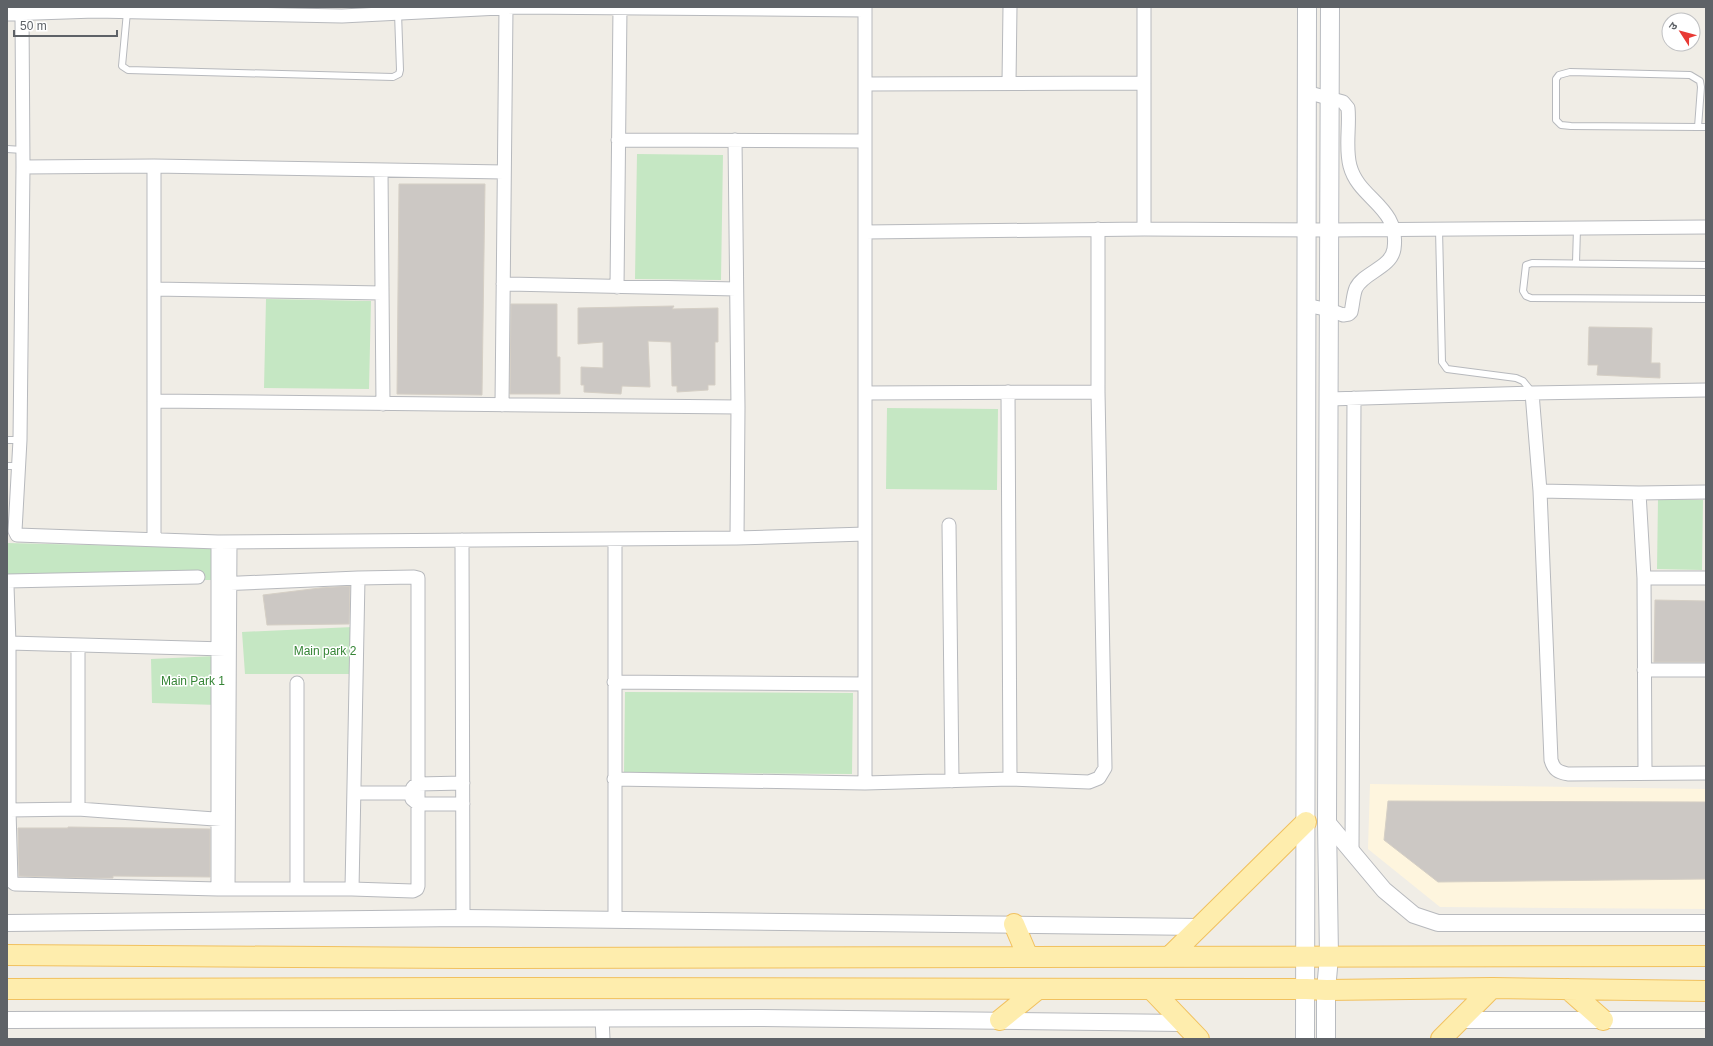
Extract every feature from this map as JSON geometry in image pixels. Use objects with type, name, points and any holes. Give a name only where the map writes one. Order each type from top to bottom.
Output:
[{"type":"main road","points":[[1305,1039],[1305,230],[1307,7]]},
{"type":"main road","points":[[1326,1039],[1326,990],[1329,957],[1327,822],[1330,7]]},
{"type":"main road","points":[[1169,957],[1306,822]]},
{"type":"main road","points":[[1014,924],[1028,957]]},
{"type":"main road","points":[[7,955],[457,958],[1304,958],[1706,956]]},
{"type":"main road","points":[[7,989],[477,988],[1326,990],[1492,988],[1706,991]]},
{"type":"main road","points":[[1441,1039],[1492,988]]},
{"type":"main road","points":[[1000,1020],[1038,989]]},
{"type":"main road","points":[[1151,989],[1199,1039]]},
{"type":"main road","points":[[1568,989],[1603,1020]]},
{"type":"street","points":[[7,14],[22,15],[95,11],[126,12],[174,10],[342,16],[403,11],[520,7],[865,8],[865,782]]},
{"type":"street","points":[[1008,82],[1010,7]]},
{"type":"street","points":[[1144,7],[1144,229]]},
{"type":"street","points":[[502,405],[506,8]]},
{"type":"street","points":[[617,287],[620,8]]},
{"type":"street","points":[[22,15],[23,167],[12,466],[15,531],[17,535],[224,542],[737,538],[865,534]]},
{"type":"street","points":[[865,84],[1008,82],[1144,83]]},
{"type":"street","points":[[1305,305],[1330,310],[1343,316],[1349,314],[1351,312],[1356,288],[1360,282],[1392,255],[1394,230],[1390,218],[1356,179],[1350,166],[1348,153],[1348,108],[1343,102],[1306,92]]},
{"type":"street","points":[[618,140],[865,141]]},
{"type":"street","points":[[735,140],[738,407],[737,538]]},
{"type":"street","points":[[23,167],[154,166],[504,172]]},
{"type":"street","points":[[154,166],[154,539]]},
{"type":"street","points":[[381,171],[383,404]]},
{"type":"street","points":[[865,232],[1098,229],[1439,230],[1706,227]]},
{"type":"street","points":[[614,779],[865,782],[1010,779],[1089,782],[1099,778],[1105,768],[1098,392],[1098,229]]},
{"type":"street","points":[[503,284],[736,288]]},
{"type":"street","points":[[154,289],[382,293]]},
{"type":"street","points":[[1329,399],[1706,390]]},
{"type":"street","points":[[1008,392],[1010,779]]},
{"type":"street","points":[[865,393],[1098,392]]},
{"type":"street","points":[[1532,393],[1540,491],[1551,752],[1553,767],[1558,772],[1568,774],[1706,773]]},
{"type":"street","points":[[1352,851],[1354,398]]},
{"type":"street","points":[[154,401],[738,407]]},
{"type":"street","points":[[1540,491],[1638,493],[1706,492]]},
{"type":"street","points":[[1638,493],[1644,578],[1645,773]]},
{"type":"street","points":[[949,525],[952,781]]},
{"type":"street","points":[[615,539],[615,919]]},
{"type":"street","points":[[462,540],[463,918]]},
{"type":"street","points":[[223,889],[224,542]]},
{"type":"street","points":[[7,581],[198,577]]},
{"type":"street","points":[[7,586],[9,643],[9,810],[11,881],[16,884],[223,889],[417,889],[416,794],[418,578],[358,578],[224,584]]},
{"type":"street","points":[[352,889],[358,578]]},
{"type":"street","points":[[1644,578],[1706,578]]},
{"type":"street","points":[[9,643],[223,649]]},
{"type":"street","points":[[78,645],[78,809]]},
{"type":"street","points":[[1644,670],[1706,670]]},
{"type":"street","points":[[614,682],[865,684]]},
{"type":"street","points":[[297,683],[297,889]]},
{"type":"street","points":[[416,794],[463,783]]},
{"type":"street","points":[[354,793],[416,794],[463,804]]},
{"type":"street","points":[[9,810],[78,809],[223,820]]},
{"type":"street","points":[[1327,822],[1384,890],[1414,915],[1438,923],[1706,924]]},
{"type":"street","points":[[7,923],[463,918],[1200,927]]},
{"type":"street","points":[[7,1020],[602,1018],[1000,1020],[1183,1023]]},
{"type":"street","points":[[602,1018],[603,1039]]},
{"type":"street","points":[[1460,1020],[1706,1020]]},
{"type":"lane","points":[[126,12],[122,66],[128,70],[393,77],[399,74],[400,70],[403,11]]},
{"type":"lane","points":[[1698,127],[1701,87],[1700,81],[1690,75],[1570,72],[1559,75],[1556,79],[1556,120],[1561,125],[1571,126],[1698,127],[1706,127]]},
{"type":"lane","points":[[7,149],[23,150]]},
{"type":"lane","points":[[1576,263],[1577,228]]},
{"type":"lane","points":[[1439,230],[1442,362],[1447,370],[1516,378],[1523,381],[1532,393]]},
{"type":"lane","points":[[1706,265],[1532,263],[1526,265],[1523,291],[1526,296],[1531,298],[1706,299]]},
{"type":"shaded area","points":[[1370,784],[1706,789],[1706,909],[1440,907],[1368,849]]},
{"type":"green space","points":[[637,154],[723,155],[721,280],[635,279]]},
{"type":"green space","points":[[266,299],[371,301],[369,389],[264,388]]},
{"type":"green space","points":[[887,408],[998,409],[997,490],[886,489]]},
{"type":"green space","points":[[1658,499],[1703,500],[1702,570],[1657,569]]},
{"type":"green space","points":[[7,543],[215,548],[215,580],[7,580]]},
{"type":"green space","name":"Main park 2","points":[[353,627],[352,674],[245,674],[242,632]]},
{"type":"green space","name":"Main Park 1","points":[[216,656],[218,705],[152,703],[151,659]]},
{"type":"green space","points":[[625,692],[853,693],[852,774],[624,773]]},
{"type":"building","points":[[399,184],[485,184],[482,395],[397,394]]},
{"type":"building","points":[[511,304],[557,304],[557,357],[560,357],[560,394],[510,394]]},
{"type":"building","points":[[674,306],[672,309],[718,308],[718,342],[715,342],[715,385],[708,385],[708,390],[677,392],[677,386],[672,386],[671,342],[648,341],[650,387],[622,386],[621,394],[584,392],[584,385],[581,385],[581,367],[603,368],[603,342],[578,344],[578,308]]},
{"type":"building","points":[[1589,327],[1652,328],[1651,363],[1660,363],[1660,378],[1597,375],[1598,365],[1588,365]]},
{"type":"building","points":[[350,586],[349,624],[267,625],[263,595]]},
{"type":"building","points":[[1655,600],[1706,601],[1706,662],[1654,662]]},
{"type":"building","points":[[1388,801],[1706,802],[1706,879],[1438,882],[1384,840]]},
{"type":"building","points":[[68,827],[210,829],[210,877],[113,876],[113,878],[86,878],[19,876],[18,828]]}]
